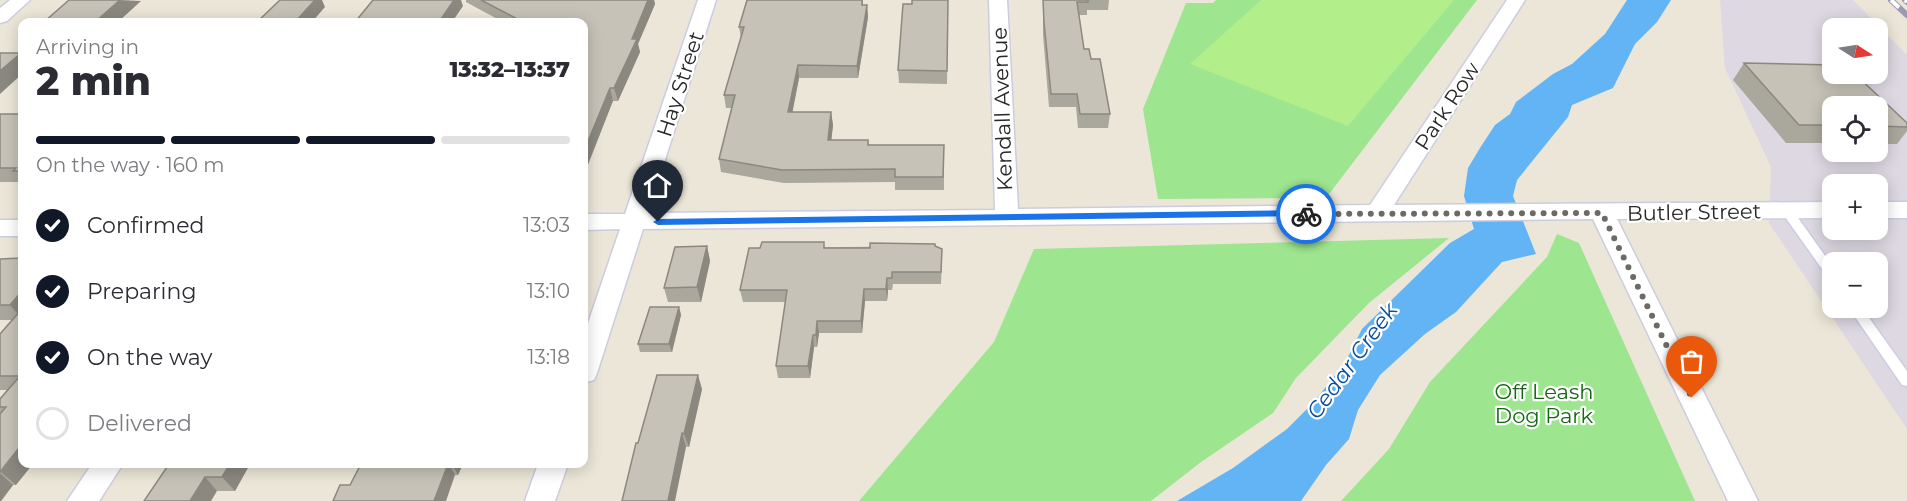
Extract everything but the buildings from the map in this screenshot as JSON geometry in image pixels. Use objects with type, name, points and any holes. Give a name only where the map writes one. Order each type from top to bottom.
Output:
[{"type":"street","points":[[0,17],[21,0]]},
{"type":"street","name":"Hay Street","points":[[588,361],[707,0]]},
{"type":"street","name":"Kendall Avenue","points":[[998,0],[1007,218]]},
{"type":"street","name":"Park Row","points":[[1377,213],[1516,0]]},
{"type":"street","name":"Butler Street","points":[[588,222],[1822,210]]},
{"type":"street","points":[[1888,210],[1907,210]]},
{"type":"street","points":[[1602,213],[1743,501]]},
{"type":"street","points":[[0,228],[18,228]]},
{"type":"street","points":[[82,501],[105,468]]},
{"type":"street","points":[[540,501],[552,468]]},
{"type":"lane","points":[[1787,211],[1822,260]]},
{"type":"lane","points":[[1862,318],[1907,381]]},
{"type":"shaded area","points":[[1720,0],[1853,0],[1871,18],[1822,18],[1822,84],[1888,84],[1888,36],[1907,55],[1907,429],[1833,318],[1888,318],[1888,252],[1822,252],[1822,302],[1769,223],[1771,167],[1725,68]]},
{"type":"green space","points":[[1216,0],[1477,0],[1326,198],[1158,199],[1143,109],[1186,3],[1213,3]]},
{"type":"green space","points":[[1261,0],[1454,0],[1348,126],[1190,64]]},
{"type":"green space","name":"Off Leash Dog Park","points":[[1557,234],[1579,243],[1695,501],[1341,501],[1389,449],[1430,382],[1547,257]]},
{"type":"green space","points":[[1449,238],[1369,303],[1296,378],[1273,413],[1201,462],[1151,501],[859,501],[994,342],[1034,249]]},
{"type":"water","name":"Cedar Creek","points":[[1627,0],[1671,0],[1657,22],[1635,44],[1613,88],[1572,105],[1568,117],[1517,180],[1513,196],[1536,254],[1502,262],[1456,312],[1425,334],[1380,375],[1358,410],[1349,439],[1326,465],[1301,501],[1177,501],[1233,468],[1287,429],[1314,402],[1346,361],[1362,329],[1450,243],[1474,229],[1464,196],[1468,168],[1495,125],[1510,114],[1516,102],[1553,74],[1572,64],[1605,34]]},
{"type":"railway","points":[[1891,0],[1907,15]]},
{"type":"way so far","points":[[1306,214],[1602,213],[1692,398]]},
{"type":"route","points":[[658,222],[1306,214]]}]
